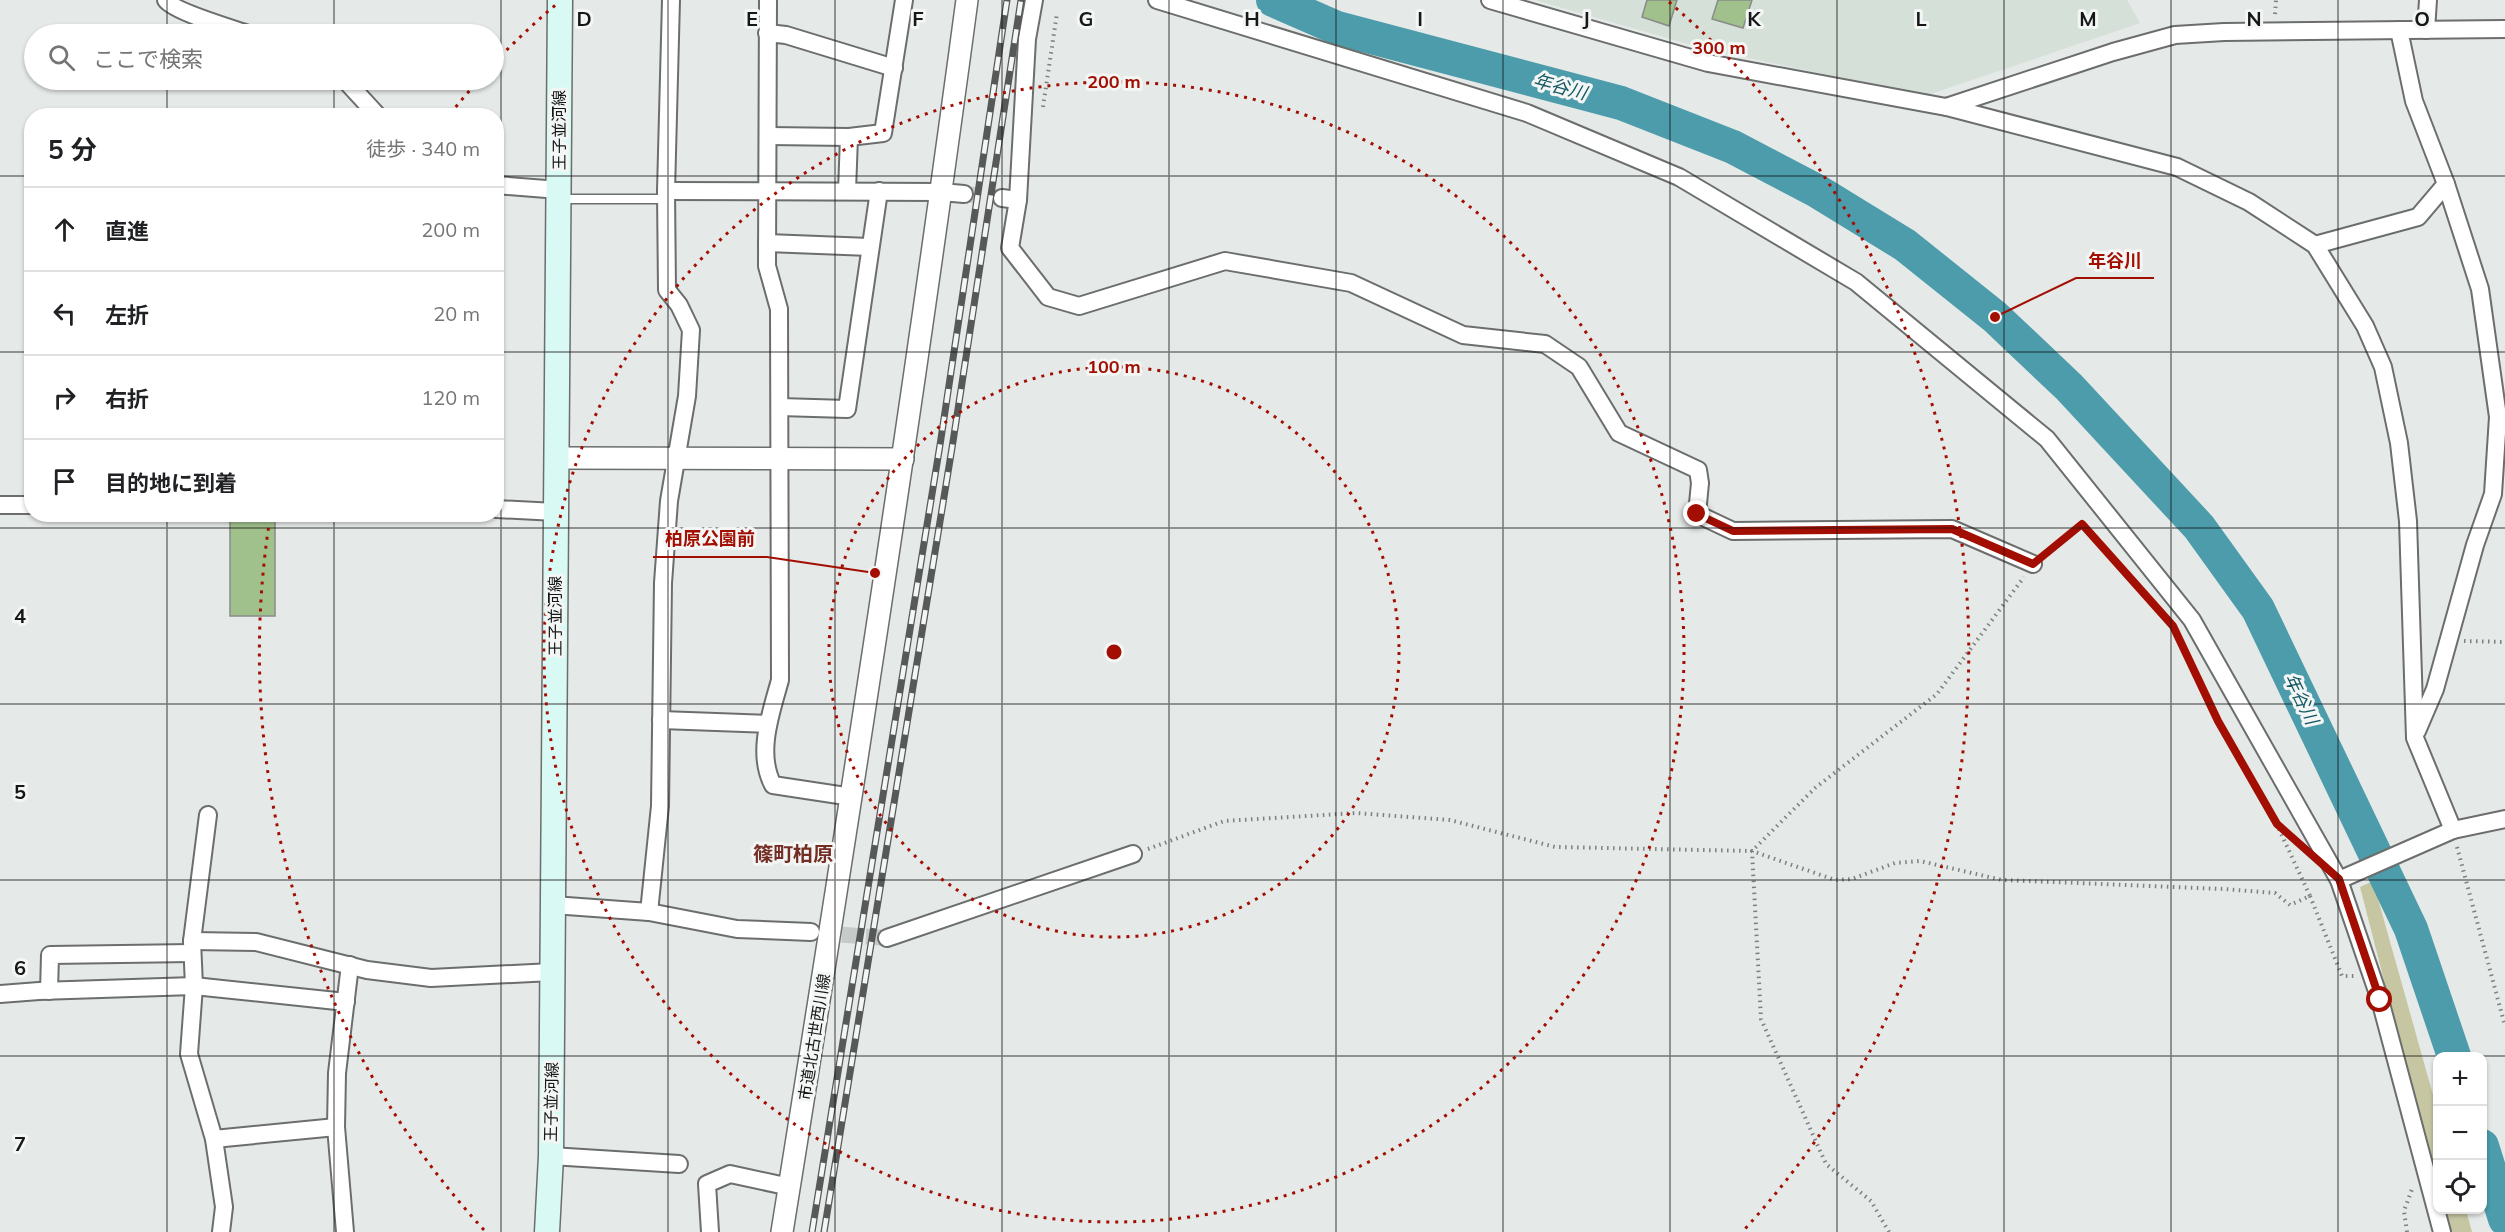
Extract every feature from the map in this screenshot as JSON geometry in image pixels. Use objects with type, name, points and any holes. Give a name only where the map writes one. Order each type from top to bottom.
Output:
[{"type":"main road","name":"王子並河線","points":[[547,1232],[553,905],[560,0]]},
{"type":"street","points":[[166,0],[168,4],[220,24]]},
{"type":"street","points":[[649,912],[660,806],[663,584],[669,501],[687,396],[691,330],[679,305],[667,290],[666,195],[671,0]]},
{"type":"street","points":[[768,0],[767,266],[779,309],[780,680],[768,724],[765,770],[773,785],[852,797]]},
{"type":"street","points":[[768,136],[849,137],[883,133],[904,0]]},
{"type":"street","name":"市道北古世西川線","points":[[782,1232],[846,842],[903,459],[967,0]]},
{"type":"street","points":[[1035,0],[1027,39],[1010,199],[1010,248],[1048,297],[1079,306],[1225,261],[1351,283],[1463,334],[1545,344],[1579,367],[1618,433],[1698,470],[1700,483],[1697,514],[1733,531],[1952,529],[2033,564]]},
{"type":"street","points":[[1157,0],[1527,113],[1679,177],[1856,282],[2047,439],[2192,620],[2339,879],[2372,976],[2442,1232]]},
{"type":"street","points":[[1490,0],[1708,63],[1946,106],[2177,167],[2249,202],[2315,245],[2365,326],[2383,367],[2399,443],[2408,521],[2415,738],[2453,830]]},
{"type":"street","points":[[2426,30],[2428,0]]},
{"type":"street","points":[[1946,106],[2113,52],[2175,35],[2224,32],[2505,29]]},
{"type":"street","points":[[2399,30],[2414,101],[2446,184],[2480,289],[2498,417],[2493,494],[2475,545],[2435,689],[2415,738]]},
{"type":"street","points":[[767,33],[786,35],[894,68]]},
{"type":"street","points":[[354,90],[371,108]]},
{"type":"street","points":[[847,191],[849,137]]},
{"type":"street","points":[[2315,245],[2418,217],[2446,184]]},
{"type":"street","points":[[504,185],[559,195]]},
{"type":"street","points":[[666,195],[768,191],[964,194]]},
{"type":"street","points":[[780,407],[847,409],[879,191]]},
{"type":"street","points":[[767,243],[870,247]]},
{"type":"street","points":[[556,458],[903,459]]},
{"type":"street","points":[[0,505],[24,505]]},
{"type":"street","points":[[504,509],[556,512]]},
{"type":"street","points":[[661,720],[768,724]]},
{"type":"street","points":[[208,815],[192,947],[194,986],[189,1054],[214,1139],[224,1207],[221,1232]]},
{"type":"street","points":[[2339,879],[2453,830],[2505,819]]},
{"type":"street","points":[[887,938],[1133,854]]},
{"type":"street","points":[[553,905],[649,912],[736,929],[811,932]]},
{"type":"street","points":[[49,991],[50,955],[256,942],[367,970],[431,978],[552,972]]},
{"type":"street","points":[[345,1232],[336,1127],[337,1073],[350,965]]},
{"type":"street","points":[[0,994],[194,986],[346,1002]]},
{"type":"street","points":[[214,1139],[336,1127]]},
{"type":"street","points":[[550,1156],[679,1164]]},
{"type":"street","points":[[710,1232],[706,1184],[730,1174],[790,1187]]},
{"type":"lane","points":[[559,195],[666,195]]},
{"type":"path","points":[[1889,1232],[1871,1201],[1826,1164],[1761,1019],[1752,851],[1815,788],[1937,694],[2033,564],[2082,524],[2173,626],[2218,721],[2277,824],[2310,896],[2342,976],[2372,976]]},
{"type":"path","points":[[2449,640],[2505,642]]},
{"type":"path","points":[[1133,854],[1224,820],[1356,813],[1450,820],[1555,847],[1752,851],[1835,880],[1852,879],[1895,863],[1920,861],[2002,880],[2275,893],[2290,905],[2310,896]]},
{"type":"path","points":[[2277,824],[2304,848]]},
{"type":"path","points":[[2453,830],[2505,1026]]},
{"type":"path","points":[[2407,1232],[2404,1211],[2423,1160]]},
{"type":"shaded area","points":[[1535,0],[2127,0],[2140,23],[1925,96],[1702,48]]},
{"type":"green space","points":[[2373,881],[2433,1095],[2433,1170],[2360,887]]},
{"type":"green space","points":[[2445,1214],[2467,1214],[2472,1232],[2449,1232]]},
{"type":"building","points":[[1647,0],[1677,0],[1669,26],[1642,17]]},
{"type":"building","points":[[1718,0],[1752,0],[1743,28],[1712,19]]},
{"type":"building","points":[[230,522],[275,522],[275,616],[230,616]]},
{"type":"waterway","name":"年谷川","points":[[1273,0],[1337,28],[1621,103],[1733,147],[1817,191],[1905,245],[1995,317],[2069,387],[2199,527],[2258,609],[2411,929],[2453,1052]]},
{"type":"waterway","name":"年谷川","points":[[2486,1160],[2505,1219]]},
{"type":"tunnel","points":[[964,194],[1002,198]]},
{"type":"tunnel","points":[[818,933],[887,938]]},
{"type":"railway","points":[[812,1232],[940,445],[1007,0]]},
{"type":"railway","points":[[824,1232],[952,448],[1021,0]]},
{"type":"place","name":"年谷川","points":[[1995,317]]},
{"type":"place","name":"柏原公園前","points":[[875,573]]},
{"type":"district","name":"篠町柏原","points":[[793,854]]},
{"type":"route","points":[[1697,514],[1733,531],[1952,529],[2033,564],[2082,524],[2173,626],[2218,721],[2277,824],[2339,879],[2380,1000]]}]
